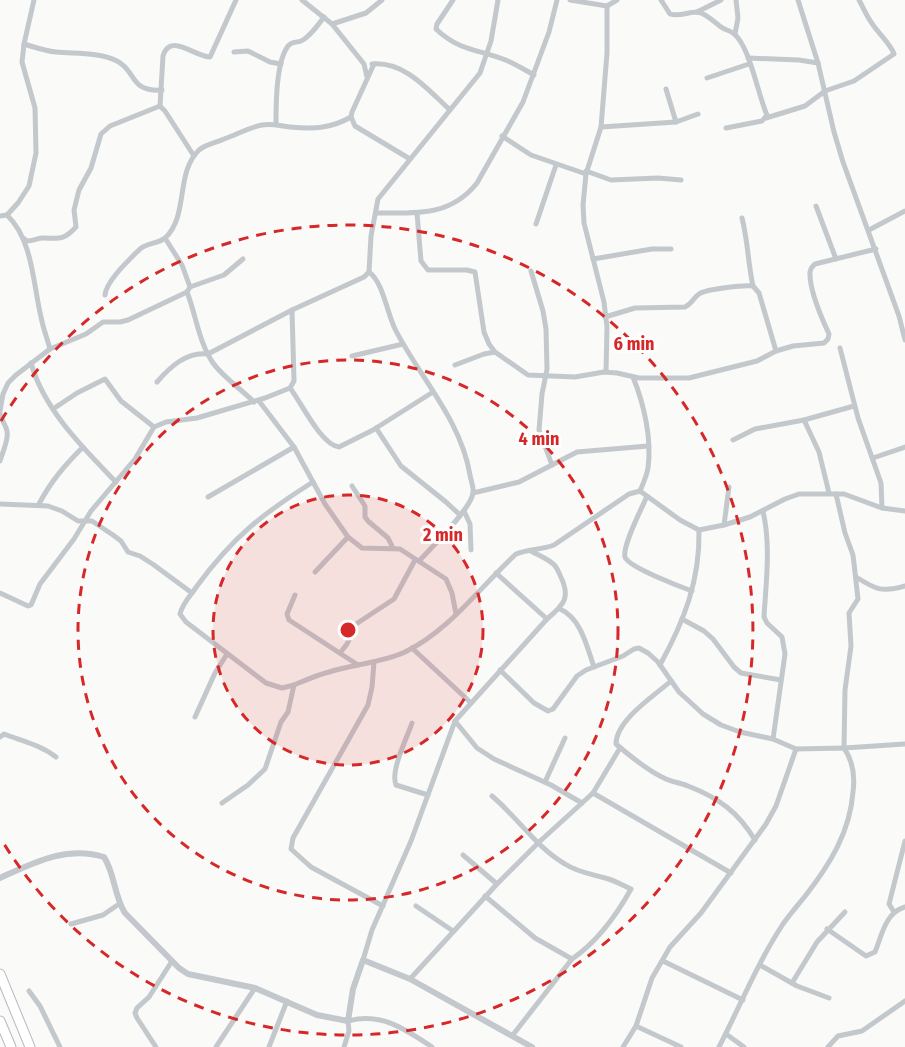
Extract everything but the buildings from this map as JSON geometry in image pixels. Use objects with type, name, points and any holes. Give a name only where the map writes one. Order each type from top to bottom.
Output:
[{"type":"highway","points":[[0,974],[30,1047]]},
{"type":"highway","points":[[0,1021],[6,1044]]},
{"type":"street","points":[[0,216],[7,215],[29,186],[36,153],[35,108],[22,62],[34,0]]},
{"type":"street","points":[[160,106],[165,49],[176,45],[210,57],[236,0]]},
{"type":"street","points":[[302,0],[332,24],[364,64],[368,79]]},
{"type":"street","points":[[332,24],[366,13],[382,0]]},
{"type":"street","points":[[453,0],[436,29],[459,47],[507,61],[534,75]]},
{"type":"street","points":[[157,381],[178,362],[195,353],[208,354],[292,310],[364,277],[369,272],[371,236],[378,199],[480,73],[488,55],[498,0]]},
{"type":"street","points":[[376,213],[433,211],[453,205],[468,194],[477,183],[523,102],[549,32],[557,0]]},
{"type":"street","points":[[570,0],[607,6],[617,0]]},
{"type":"street","points":[[660,0],[670,14],[676,16],[697,12],[721,0]]},
{"type":"street","points":[[735,34],[738,18],[736,0]]},
{"type":"street","points":[[798,0],[818,63],[840,152],[876,249],[905,340]]},
{"type":"street","points":[[726,128],[805,106],[825,91],[854,81],[894,54],[866,15],[859,0]]},
{"type":"street","points":[[606,372],[605,317],[584,223],[583,205],[586,173],[601,127],[607,53],[607,6]]},
{"type":"street","points":[[697,12],[735,34],[748,61],[767,115],[766,118]]},
{"type":"street","points":[[276,124],[276,97],[281,64],[287,47],[307,37],[324,17]]},
{"type":"street","points":[[24,44],[48,51],[100,56],[116,61],[123,65],[133,81],[145,88],[162,90]]},
{"type":"street","points":[[234,52],[248,51],[270,62],[281,64]]},
{"type":"street","points":[[707,78],[748,61],[799,60],[818,63]]},
{"type":"street","points":[[364,64],[379,63],[411,75],[450,110]]},
{"type":"street","points":[[105,295],[112,278],[141,248],[165,238],[177,217],[183,184],[194,156],[208,145],[261,125],[276,124],[314,129],[336,126],[351,117],[374,64]]},
{"type":"street","points":[[666,89],[676,122]]},
{"type":"street","points":[[160,106],[194,156]]},
{"type":"street","points":[[23,238],[27,241],[43,238],[55,240],[72,232],[76,227],[74,210],[79,190],[84,177],[91,168],[101,134],[110,126],[160,106]]},
{"type":"street","points":[[601,127],[676,122],[698,114]]},
{"type":"street","points":[[351,117],[355,126],[410,159]]},
{"type":"street","points":[[502,136],[531,155],[556,165],[611,180],[658,178],[681,180]]},
{"type":"street","points":[[536,224],[556,165]]},
{"type":"street","points":[[816,206],[836,259]]},
{"type":"street","points":[[869,230],[905,211]]},
{"type":"street","points":[[417,213],[422,261],[428,270],[475,272],[484,332],[489,344],[495,352],[528,375],[546,377],[575,377],[606,372],[633,377],[696,377],[757,361],[776,351],[793,346],[824,343],[828,339],[810,272],[816,264],[876,249]]},
{"type":"street","points":[[7,215],[23,238],[34,272],[41,318],[50,349]]},
{"type":"street","points":[[742,218],[747,236],[748,264],[753,286],[759,293],[776,351]]},
{"type":"street","points":[[165,238],[182,265],[208,354],[219,369],[257,401],[294,447],[331,514],[348,537],[362,548],[400,549],[446,579],[452,593],[456,614]]},
{"type":"street","points":[[593,259],[652,249],[671,249]]},
{"type":"street","points":[[0,461],[7,436],[0,412],[3,394],[8,383],[31,363],[50,349],[86,334],[103,322],[128,320],[188,289],[224,275],[243,259]]},
{"type":"street","points":[[531,271],[543,310],[547,345],[546,377],[539,430],[552,465]]},
{"type":"street","points":[[340,653],[356,624],[394,599],[417,560],[462,513],[473,493],[470,470],[450,418],[403,344],[386,309],[379,285],[369,272]]},
{"type":"street","points":[[605,317],[635,308],[685,307],[690,305],[698,294],[705,291],[753,286]]},
{"type":"street","points":[[0,593],[28,606],[31,605],[40,584],[91,511],[135,459],[154,427],[166,422],[197,418],[257,401],[290,388],[294,381],[292,310]]},
{"type":"street","points":[[352,356],[403,344]]},
{"type":"street","points":[[840,348],[855,406],[881,483],[882,508]]},
{"type":"street","points":[[455,365],[495,352]]},
{"type":"street","points":[[31,363],[53,409],[83,447],[116,482]]},
{"type":"street","points":[[633,377],[643,407],[648,446],[648,468],[640,491]]},
{"type":"street","points":[[53,409],[77,393],[105,379],[121,401],[154,427]]},
{"type":"street","points":[[290,388],[311,421],[333,447],[339,447],[376,428],[433,392]]},
{"type":"street","points":[[733,440],[755,429],[804,420],[855,406]]},
{"type":"street","points":[[719,1047],[783,924],[818,879],[841,844],[849,822],[854,781],[851,762],[844,748],[845,690],[851,646],[849,613],[858,599],[858,593],[853,555],[819,452],[804,420]]},
{"type":"street","points":[[376,428],[401,466],[462,513],[470,524],[471,550]]},
{"type":"street","points":[[473,493],[519,483],[576,452],[648,446]]},
{"type":"street","points":[[39,504],[57,474],[83,447]]},
{"type":"street","points":[[208,497],[294,447]]},
{"type":"street","points":[[873,458],[905,447]]},
{"type":"street","points":[[313,482],[272,508],[238,536],[212,565],[180,610],[182,618],[227,654],[266,683],[282,688],[294,686],[329,672],[388,659],[412,648],[456,614],[516,554],[523,551],[542,550],[554,545],[629,494],[640,491]]},
{"type":"street","points":[[352,486],[365,506],[365,517],[388,538],[393,548]]},
{"type":"street","points":[[724,525],[729,487]]},
{"type":"street","points":[[640,491],[680,520],[699,530],[724,525],[763,511],[799,494],[832,493],[857,498],[882,508],[905,511]]},
{"type":"street","points":[[647,496],[626,546],[625,556],[628,562],[692,591]]},
{"type":"street","points":[[0,504],[39,504],[55,508],[78,521],[92,521],[121,541],[128,552],[140,556],[192,593]]},
{"type":"street","points":[[763,511],[767,526],[768,561],[765,617],[767,623],[782,637],[784,643],[782,680],[773,739]]},
{"type":"street","points":[[660,665],[682,619],[692,591],[699,554],[699,530]]},
{"type":"street","points":[[315,572],[348,537]]},
{"type":"street","points":[[344,1047],[349,1030],[348,1021],[353,989],[372,930],[428,795],[455,721],[566,600],[567,591],[557,568],[552,562],[531,551]]},
{"type":"street","points":[[496,573],[548,620]]},
{"type":"street","points":[[856,578],[870,587],[886,590],[905,586]]},
{"type":"street","points":[[858,593],[870,587]]},
{"type":"street","points":[[295,595],[287,614],[289,621],[359,665]]},
{"type":"street","points":[[560,609],[567,612],[580,629],[594,667]]},
{"type":"street","points":[[682,619],[704,631],[741,673],[782,680]]},
{"type":"street","points":[[412,648],[470,702]]},
{"type":"street","points":[[500,670],[534,703],[548,711],[553,709],[577,676],[639,648],[660,665],[679,692],[703,714],[740,732],[773,739],[796,749],[905,744]]},
{"type":"street","points":[[195,717],[215,673],[227,654]]},
{"type":"street","points":[[374,662],[368,705],[293,838],[291,849],[312,867],[382,906]]},
{"type":"street","points":[[672,681],[640,707],[622,726],[616,736],[616,744],[630,757],[666,779],[691,787],[730,809],[745,823],[755,840]]},
{"type":"street","points":[[222,803],[248,785],[265,769],[281,722],[288,712],[294,686]]},
{"type":"street","points":[[455,721],[477,748],[486,754],[582,803]]},
{"type":"street","points":[[412,723],[394,772],[394,781],[396,785],[428,795]]},
{"type":"street","points":[[0,737],[4,734],[48,751],[56,757]]},
{"type":"street","points":[[544,782],[565,738]]},
{"type":"street","points":[[410,979],[485,896],[538,843],[593,794],[620,748]]},
{"type":"street","points":[[623,1047],[636,1026],[652,978],[670,947],[701,913],[755,840],[776,806],[796,749]]},
{"type":"street","points":[[593,794],[731,873]]},
{"type":"street","points":[[492,796],[538,843],[565,865],[608,878],[631,890],[609,922],[586,950],[572,959],[512,1036]]},
{"type":"street","points":[[894,912],[889,904],[905,841]]},
{"type":"street","points":[[0,878],[49,857],[72,853],[104,857],[109,865],[119,904],[125,913],[188,974],[255,988],[317,1014],[348,1021],[362,1017],[382,1020],[405,1029],[432,1047]]},
{"type":"street","points":[[463,855],[497,884]]},
{"type":"street","points":[[485,896],[535,938],[572,959]]},
{"type":"street","points":[[71,924],[104,915],[119,904]]},
{"type":"street","points":[[416,906],[453,931]]},
{"type":"street","points":[[827,929],[866,956],[871,955],[875,952],[889,916],[905,907]]},
{"type":"street","points":[[792,983],[817,942],[845,912]]},
{"type":"street","points":[[363,960],[410,979],[532,1047]]},
{"type":"street","points":[[156,1047],[135,1013],[149,997],[172,961]]},
{"type":"street","points":[[663,961],[743,1000]]},
{"type":"street","points":[[760,965],[792,983],[828,998]]},
{"type":"street","points":[[216,1047],[255,988]]},
{"type":"street","points":[[29,991],[45,1016],[60,1047]]},
{"type":"street","points":[[269,1047],[287,1001]]},
{"type":"street","points":[[828,1047],[838,1036],[862,1031],[905,1001]]},
{"type":"street","points":[[636,1026],[681,1047]]},
{"type":"street","points":[[726,1034],[744,1047]]}]
